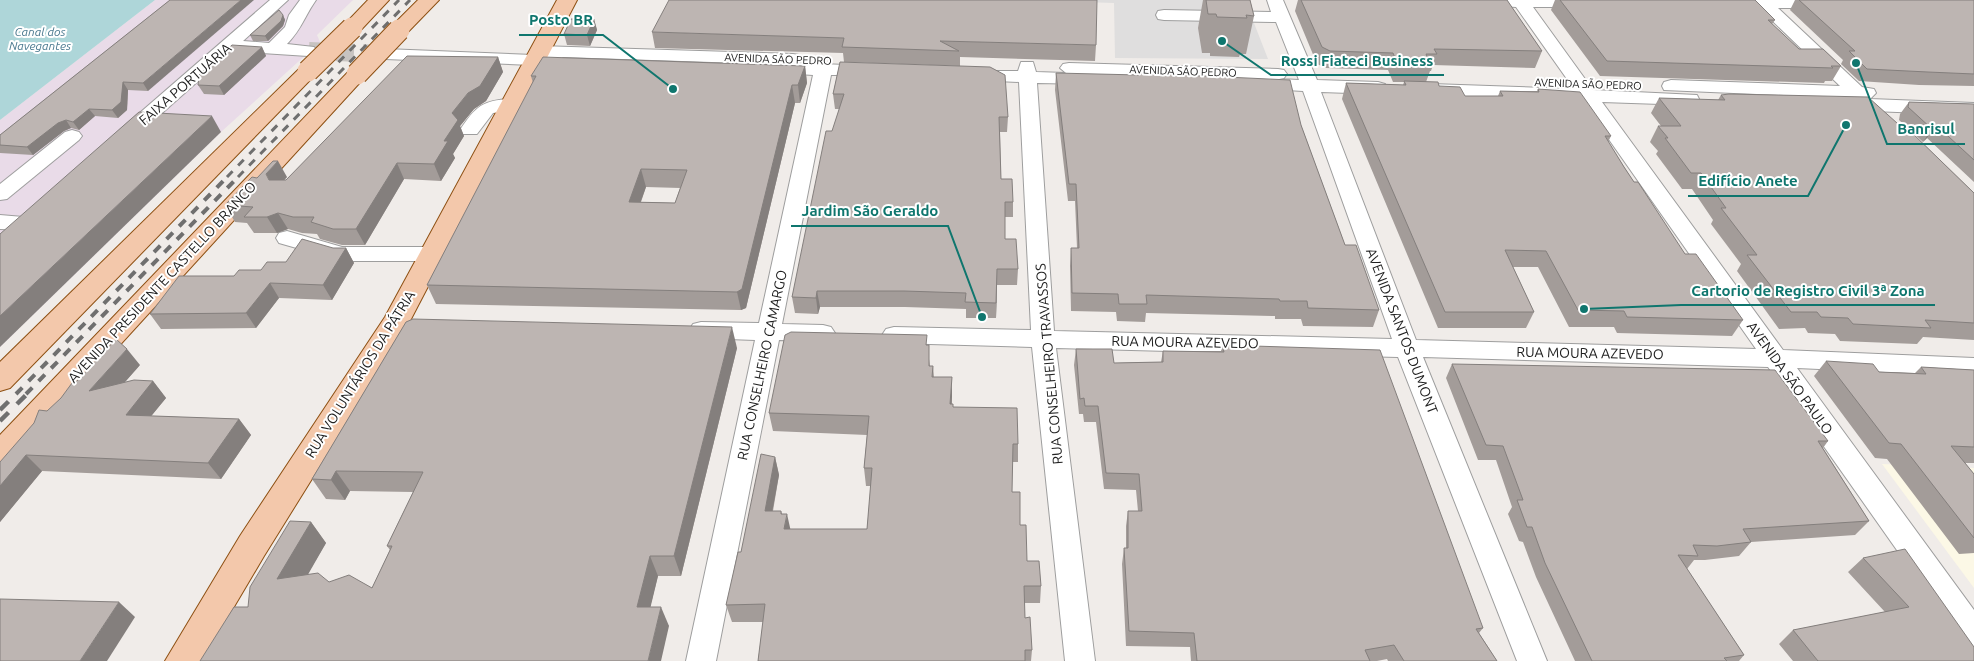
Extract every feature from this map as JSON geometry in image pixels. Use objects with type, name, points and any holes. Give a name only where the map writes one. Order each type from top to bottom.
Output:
[{"type":"main road","points":[[0,380],[311,55],[352,28],[379,0]]},
{"type":"main road","name":"AVENIDA PRESIDENTE CASTELLO BRANCO","points":[[0,455],[357,74],[393,43],[429,0]]},
{"type":"main road","name":"RUA VOLUNTÁRIOS DA PÁTRIA","points":[[183,661],[252,546],[406,321],[432,254],[539,56],[567,0]]},
{"type":"street","name":"FAIXA PORTUÁRIA","points":[[116,144],[280,0]]},
{"type":"street","points":[[278,45],[293,29],[298,15],[308,0]]},
{"type":"street","name":"AVENIDA SÃO PAULO","points":[[1519,1],[1974,634]]},
{"type":"street","points":[[1164,15],[1278,6],[1296,2]]},
{"type":"street","points":[[1490,2],[1608,2]]},
{"type":"street","points":[[1762,2],[1890,124]]},
{"type":"street","points":[[1705,3],[1840,3]]},
{"type":"street","name":"AVENIDA SANTOS DUMONT","points":[[1278,6],[1308,81],[1407,348],[1532,661]]},
{"type":"street","points":[[232,42],[278,45],[311,55]]},
{"type":"street","points":[[393,43],[419,51],[539,56]]},
{"type":"street","points":[[394,76],[419,51]]},
{"type":"street","points":[[1266,74],[1288,65],[1296,52]]},
{"type":"street","name":"AVENIDA SÃO PEDRO","points":[[539,56],[890,67],[823,70],[539,56]]},
{"type":"street","name":"AVENIDA SÃO PEDRO","points":[[959,69],[1864,99],[1974,109]]},
{"type":"street","name":"RUA CONSELHEIRO CAMARGO","points":[[701,661],[823,70]]},
{"type":"street","name":"AVENIDA SÃO PEDRO","points":[[1028,72],[1266,74],[1308,81]]},
{"type":"street","name":"RUA CONSELHEIRO TRAVASSOS","points":[[1028,72],[1044,339],[1080,661]]},
{"type":"street","name":"AVENIDA SÃO PEDRO","points":[[1864,99],[1974,96]]},
{"type":"street","points":[[470,130],[482,111],[487,107],[512,105]]},
{"type":"street","points":[[0,194],[72,136]]},
{"type":"street","points":[[3,231],[34,216]]},
{"type":"street","points":[[287,238],[342,254],[432,254]]},
{"type":"street","points":[[680,329],[847,334]]},
{"type":"street","name":"RUA MOURA AZEVEDO","points":[[877,334],[1776,358],[1974,367]]},
{"type":"shaded area","points":[[155,0],[353,0],[317,35],[320,42],[221,132],[0,347],[0,120]]},
{"type":"shaded area","points":[[1020,0],[1245,0],[1268,59],[1115,58],[1114,3]]},
{"type":"shaded area","points":[[1882,464],[1974,468],[1974,588]]},
{"type":"water","name":"Canal dos Navegantes","points":[[0,0],[155,0],[0,120]]},
{"type":"building","points":[[170,0],[241,0],[143,83],[123,82],[121,102],[112,110],[89,109],[73,122],[66,120],[58,123],[27,147],[0,145],[0,135]]},
{"type":"building","points":[[669,0],[1097,0],[1096,45],[940,41],[959,51],[842,47],[844,38],[652,32]]},
{"type":"building","points":[[1206,0],[1250,0],[1254,16],[1246,15],[1247,18],[1217,17],[1216,14],[1208,14]]},
{"type":"building","points":[[1301,0],[1507,0],[1542,51],[1434,49],[1437,54],[1426,54],[1431,66],[1398,65],[1393,53],[1330,51],[1322,47]]},
{"type":"building","points":[[1560,0],[1755,0],[1775,20],[1768,20],[1799,49],[1823,49],[1841,66],[1831,66],[1833,68],[1607,61]]},
{"type":"building","points":[[1799,0],[1974,0],[1974,74],[1867,69],[1849,51],[1855,51]]},
{"type":"building","points":[[279,10],[283,15],[281,21],[265,36],[250,35]]},
{"type":"building","points":[[571,19],[594,19],[587,35],[564,34]]},
{"type":"building","points":[[232,45],[262,47],[219,86],[198,85],[199,75]]},
{"type":"building","points":[[407,56],[498,57],[480,86],[468,93],[452,113],[458,120],[444,141],[448,141],[434,164],[397,163],[356,229],[333,229],[311,222],[314,217],[293,217],[278,213],[267,217],[244,217],[253,207],[225,205],[252,177],[257,178],[273,161],[278,161],[266,174],[269,180],[286,180]]},
{"type":"building","points":[[543,57],[805,66],[798,85],[792,85],[742,289],[737,292],[427,285],[536,76],[531,76]],"holes":[[[641,169],[687,170],[675,203],[629,202]]]},
{"type":"building","points":[[840,62],[990,67],[1005,75],[1008,117],[999,117],[1001,179],[1012,179],[1013,202],[1005,202],[1005,239],[1016,239],[1018,269],[997,269],[996,303],[965,302],[966,293],[904,291],[817,291],[816,298],[792,297],[826,131],[832,131],[844,94],[833,94]]},
{"type":"building","points":[[1056,73],[1139,75],[1139,73],[1290,80],[1301,125],[1345,245],[1356,245],[1379,310],[1308,308],[1307,301],[1280,301],[1279,299],[1146,295],[1147,304],[1119,304],[1118,294],[1072,293],[1071,248],[1079,248],[1076,184],[1069,184]]},
{"type":"building","points":[[1404,81],[1438,82],[1439,86],[1460,87],[1465,96],[1503,96],[1500,91],[1539,92],[1538,89],[1580,92],[1611,136],[1605,136],[1624,167],[1634,182],[1638,182],[1685,254],[1696,254],[1743,320],[1627,317],[1624,311],[1578,310],[1546,251],[1505,250],[1534,312],[1445,312],[1346,83],[1406,85]]},
{"type":"building","points":[[1721,95],[1868,97],[1907,132],[1907,128],[1974,193],[1974,323],[1925,320],[1931,328],[1853,324],[1848,318],[1821,317],[1817,312],[1791,312],[1747,255],[1757,255],[1721,208],[1726,208],[1701,173],[1691,173],[1658,126],[1681,126],[1659,98],[1725,100]]},
{"type":"building","points":[[1909,102],[1974,104],[1974,160],[1936,125],[1932,129],[1908,107]]},
{"type":"building","points":[[139,112],[212,116],[0,316],[0,234]]},
{"type":"building","points":[[302,239],[333,248],[346,248],[323,285],[270,283],[246,313],[150,314],[179,276],[234,276],[239,270],[261,270],[267,262],[286,262]]},
{"type":"building","points":[[413,319],[732,327],[674,556],[650,556],[637,607],[661,607],[648,661],[200,661],[234,607],[248,607],[250,587],[290,521],[311,522],[277,579],[318,573],[329,582],[349,575],[372,588],[392,546],[387,546],[423,472],[336,471],[331,480],[312,479],[406,322]]},
{"type":"building","points":[[791,332],[927,335],[926,345],[929,345],[929,366],[933,366],[932,377],[952,377],[950,404],[953,404],[953,407],[1017,408],[1018,444],[1013,444],[1012,492],[1020,492],[1020,525],[1026,525],[1027,561],[1039,561],[1041,586],[1024,586],[1025,618],[1030,617],[1032,650],[1025,650],[1025,661],[758,661],[765,604],[726,605],[738,552],[741,552],[761,454],[775,457],[765,511],[781,511],[781,514],[787,514],[784,529],[867,529],[872,468],[864,468],[869,416],[769,413],[785,335]]},
{"type":"building","points":[[116,339],[127,349],[89,391],[134,380],[153,381],[126,415],[239,419],[208,463],[26,455],[0,486],[0,462],[34,423],[39,410],[47,411]]},
{"type":"building","points":[[1222,345],[1380,350],[1483,628],[1476,629],[1497,661],[1404,661],[1394,645],[1365,650],[1370,661],[1197,661],[1194,633],[1129,631],[1124,548],[1128,548],[1128,511],[1142,511],[1139,474],[1106,473],[1098,406],[1085,406],[1084,398],[1080,399],[1076,349],[1112,349],[1114,363],[1163,362],[1163,351],[1224,352]]},
{"type":"building","points":[[1826,361],[1873,364],[1879,372],[1926,374],[1921,367],[1974,370],[1974,447],[1951,446],[1974,474],[1974,538],[1901,444],[1889,443]]},
{"type":"building","points":[[1452,364],[1775,370],[1828,441],[1818,441],[1869,521],[1743,529],[1751,542],[1717,546],[1693,545],[1698,556],[1678,555],[1744,655],[1724,658],[1727,661],[1592,661],[1545,563],[1532,527],[1527,527],[1517,500],[1523,500],[1503,446],[1486,445]]},
{"type":"building","points":[[1905,549],[1974,647],[1974,661],[1818,661],[1793,630],[1909,607],[1863,558]]},
{"type":"building","points":[[0,599],[119,602],[80,661],[0,661]]},
{"type":"tunnel","points":[[309,51],[385,54]]},
{"type":"railway","points":[[227,177],[399,0]]},
{"type":"railway","points":[[238,177],[410,0]]},
{"type":"railway","points":[[16,394],[228,176]]},
{"type":"railway","points":[[26,394],[239,176]]},
{"type":"railway","points":[[0,421],[28,393]]},
{"type":"railway","points":[[0,410],[16,394]]},
{"type":"place","name":"Rossi Fiateci Business","points":[[1222,41]]},
{"type":"place","name":"Banrisul","points":[[1856,63]]},
{"type":"place","name":"Posto BR","points":[[673,89]]},
{"type":"place","name":"Edifício Anete","points":[[1846,125]]},
{"type":"place","name":"Cartorio de Registro Civil 3ª Zona","points":[[1584,309]]},
{"type":"place","name":"Jardim São Geraldo","points":[[982,317]]}]
